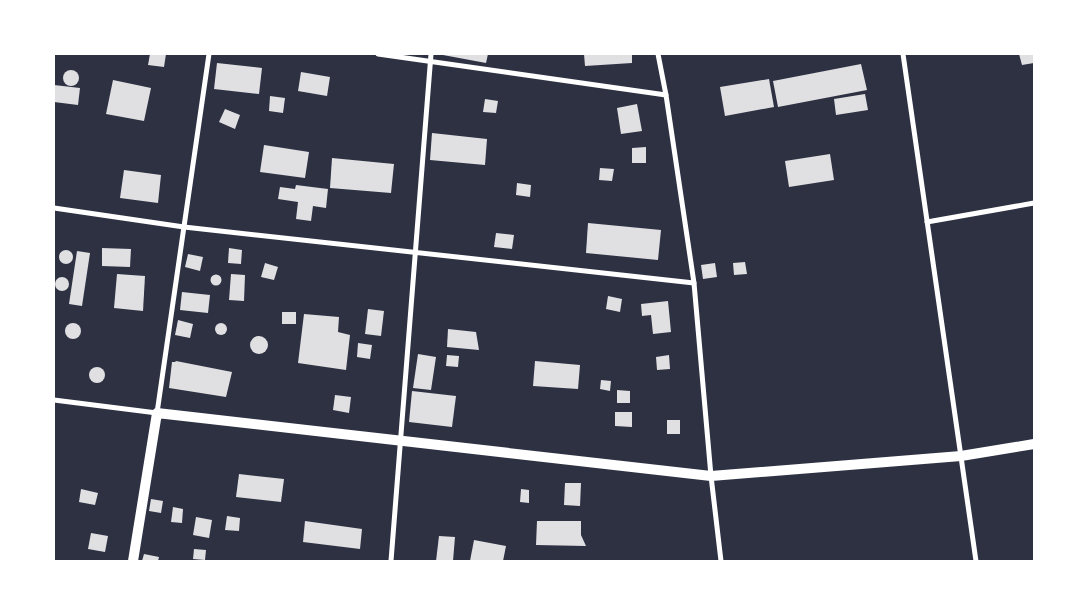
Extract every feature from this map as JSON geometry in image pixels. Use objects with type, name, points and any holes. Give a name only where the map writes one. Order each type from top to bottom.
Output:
[{"type":"main road","points":[[133,561],[157,413],[711,476],[961,456],[1034,444]]},
{"type":"street","points":[[54,400],[157,413],[209,54]]},
{"type":"street","points":[[378,54],[666,96]]},
{"type":"street","points":[[391,561],[431,54]]},
{"type":"street","points":[[658,54],[694,284],[711,476],[721,561]]},
{"type":"street","points":[[903,54],[976,561]]},
{"type":"street","points":[[927,222],[1034,203]]},
{"type":"street","points":[[54,208],[184,227],[694,284]]},
{"type":"building","points":[[150,54],[166,54],[164,67],[148,65]]},
{"type":"building","points":[[443,54],[488,54],[486,63]]},
{"type":"building","points":[[584,54],[632,54],[632,63],[585,66]]},
{"type":"building","points":[[1019,54],[1034,54],[1034,63],[1022,65]]},
{"type":"building","points":[[217,63],[262,68],[259,94],[214,89]]},
{"type":"building","points":[[861,64],[867,90],[778,107],[773,81]]},
{"type":"building","points":[[71,70],[77,72],[79,78],[77,84],[71,86],[65,84],[63,78],[65,72]]},
{"type":"building","points":[[301,72],[330,77],[327,96],[298,91]]},
{"type":"building","points":[[769,79],[774,107],[725,116],[720,87]]},
{"type":"building","points":[[113,80],[151,88],[144,121],[106,114]]},
{"type":"building","points":[[54,85],[80,88],[78,105],[54,102]]},
{"type":"building","points":[[865,94],[868,110],[836,115],[834,99]]},
{"type":"building","points":[[270,96],[285,98],[283,113],[269,111]]},
{"type":"building","points":[[485,99],[498,101],[496,113],[483,112]]},
{"type":"building","points":[[637,104],[642,131],[621,134],[617,108]]},
{"type":"building","points":[[225,109],[240,115],[235,129],[219,122]]},
{"type":"building","points":[[432,133],[487,139],[485,165],[430,160]]},
{"type":"building","points":[[264,145],[309,152],[305,178],[260,172]]},
{"type":"building","points":[[646,147],[646,163],[632,163],[632,148]]},
{"type":"building","points":[[830,154],[834,180],[789,187],[785,161]]},
{"type":"building","points":[[332,158],[394,164],[391,193],[330,188]]},
{"type":"building","points":[[600,168],[614,169],[612,181],[599,180]]},
{"type":"building","points":[[124,170],[161,175],[158,203],[120,198]]},
{"type":"building","points":[[517,183],[531,185],[530,197],[516,195]]},
{"type":"building","points":[[296,185],[328,189],[326,208],[313,206],[311,221],[296,219],[298,202],[278,199],[280,187],[295,189]]},
{"type":"building","points":[[588,223],[661,230],[658,260],[586,253]]},
{"type":"building","points":[[496,233],[514,235],[512,249],[494,247]]},
{"type":"building","points":[[102,248],[131,249],[130,267],[102,266]]},
{"type":"building","points":[[229,248],[242,250],[241,264],[228,263]]},
{"type":"building","points":[[63,250],[69,250],[73,257],[69,264],[63,264],[59,260],[59,254]]},
{"type":"building","points":[[77,251],[90,253],[82,306],[69,304]]},
{"type":"building","points":[[188,254],[203,257],[200,271],[185,267]]},
{"type":"building","points":[[745,262],[747,274],[734,275],[733,263]]},
{"type":"building","points":[[265,263],[278,267],[274,280],[261,277]]},
{"type":"building","points":[[715,263],[717,277],[703,279],[701,265]]},
{"type":"building","points":[[117,274],[145,276],[143,311],[114,308]]},
{"type":"building","points":[[216,274],[222,280],[216,286],[210,280]]},
{"type":"building","points":[[231,274],[245,275],[244,301],[229,300]]},
{"type":"building","points":[[62,277],[67,279],[69,284],[67,289],[62,291],[57,289],[55,284],[57,279]]},
{"type":"building","points":[[182,292],[210,295],[208,313],[180,310]]},
{"type":"building","points":[[608,296],[622,299],[620,312],[606,309]]},
{"type":"building","points":[[668,301],[671,332],[653,334],[651,315],[642,316],[641,304]]},
{"type":"building","points":[[368,309],[384,311],[381,336],[365,334]]},
{"type":"building","points":[[282,312],[296,312],[296,324],[282,324]]},
{"type":"building","points":[[304,314],[339,317],[338,332],[350,335],[346,370],[298,363]]},
{"type":"building","points":[[178,320],[193,324],[190,338],[175,335]]},
{"type":"building","points":[[70,323],[76,323],[81,328],[79,337],[70,339],[65,334],[65,328]]},
{"type":"building","points":[[219,323],[223,323],[227,329],[223,335],[219,335],[215,331],[215,327]]},
{"type":"building","points":[[448,329],[476,332],[479,350],[447,347]]},
{"type":"building","points":[[255,336],[263,336],[268,341],[266,352],[255,354],[250,349],[250,341]]},
{"type":"building","points":[[358,343],[372,345],[370,359],[357,357]]},
{"type":"building","points":[[418,354],[436,357],[431,390],[413,388]]},
{"type":"building","points":[[447,355],[459,356],[458,367],[446,366]]},
{"type":"building","points":[[669,355],[670,369],[657,370],[656,357]]},
{"type":"building","points":[[176,361],[232,372],[226,397],[169,388],[172,362]]},
{"type":"building","points":[[535,361],[580,365],[578,389],[533,386]]},
{"type":"building","points":[[94,367],[100,367],[105,372],[103,381],[94,383],[89,378],[89,372]]},
{"type":"building","points":[[601,380],[611,381],[610,391],[600,389]]},
{"type":"building","points":[[617,390],[630,391],[630,403],[617,403]]},
{"type":"building","points":[[412,391],[456,396],[452,427],[409,422]]},
{"type":"building","points":[[335,395],[351,397],[349,413],[333,410]]},
{"type":"building","points":[[615,412],[632,412],[632,427],[615,426]]},
{"type":"building","points":[[667,420],[680,420],[680,434],[667,434]]},
{"type":"building","points":[[239,474],[284,479],[281,502],[236,497]]},
{"type":"building","points":[[565,483],[581,483],[580,506],[564,505]]},
{"type":"building","points":[[81,489],[98,493],[95,505],[79,502]]},
{"type":"building","points":[[521,489],[529,490],[529,503],[520,502]]},
{"type":"building","points":[[151,499],[163,501],[161,513],[149,511]]},
{"type":"building","points":[[173,507],[183,509],[182,523],[171,522]]},
{"type":"building","points":[[227,516],[240,518],[239,531],[225,530]]},
{"type":"building","points":[[196,517],[212,520],[209,538],[193,535]]},
{"type":"building","points":[[305,521],[362,529],[360,549],[303,542]]},
{"type":"building","points":[[537,521],[581,521],[581,535],[586,546],[536,545]]},
{"type":"building","points":[[91,533],[108,536],[105,552],[88,549]]},
{"type":"building","points":[[439,536],[455,537],[453,561],[436,561]]},
{"type":"building","points":[[474,540],[506,546],[503,561],[470,561]]},
{"type":"building","points":[[194,549],[206,550],[205,560],[193,559]]},
{"type":"building","points":[[144,554],[159,557],[158,561],[142,561]]}]
